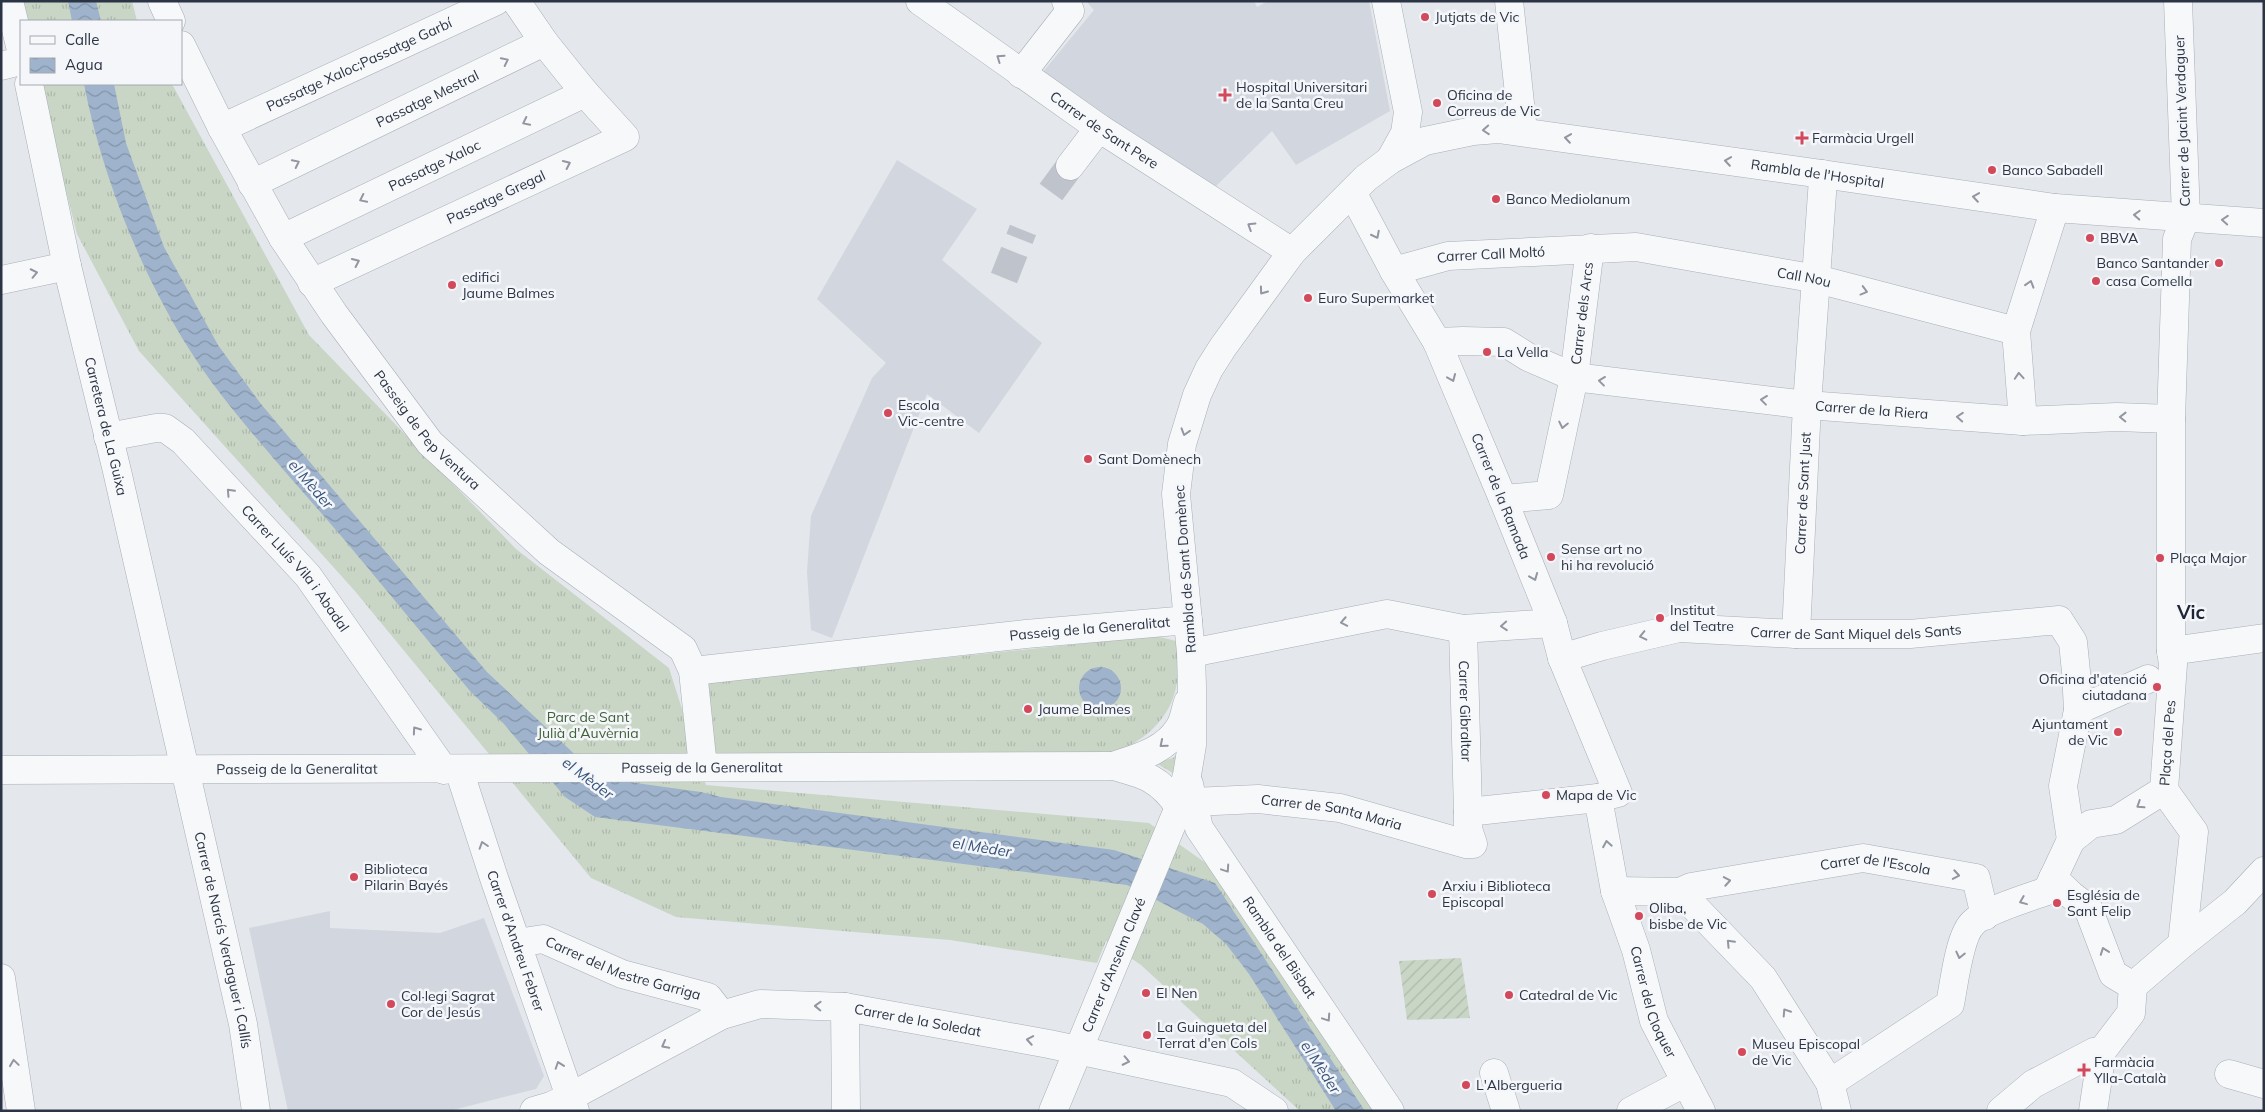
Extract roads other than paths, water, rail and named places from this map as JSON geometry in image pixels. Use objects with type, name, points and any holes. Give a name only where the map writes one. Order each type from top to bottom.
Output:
[{"type":"street","points":[[9,1],[20,46]]},
{"type":"street","points":[[162,1],[171,20]]},
{"type":"street","name":"Passatge Xaloc;Passatge Garbí","points":[[222,128],[496,1]]},
{"type":"street","points":[[516,1],[544,42],[585,93]]},
{"type":"street","name":"Carrer de Sant Pere","points":[[920,1],[1099,128],[1292,252]]},
{"type":"street","points":[[1022,74],[1070,11],[1066,1]]},
{"type":"street","points":[[1386,1],[1408,112]]},
{"type":"street","points":[[1509,1],[1523,131]]},
{"type":"street","name":"Carrer de Jacint Verdaguer","points":[[2171,419],[2177,239],[2186,217],[2178,1]]},
{"type":"street","name":"Passatge Mestral","points":[[252,184],[544,42]]},
{"type":"street","name":"Passeig de Pep Ventura","points":[[182,47],[222,128],[283,238],[312,283],[430,443],[549,552],[683,649],[693,671],[692,768]]},
{"type":"street","points":[[1,66],[20,61]]},
{"type":"street","name":"Carretera de La Guixa","points":[[29,85],[67,266],[184,769]]},
{"type":"street","name":"Passatge Xaloc","points":[[283,238],[585,93]]},
{"type":"street","name":"Passatge Gregal","points":[[312,283],[625,137],[585,93]]},
{"type":"street","name":"Rambla de l'Hospital","points":[[1408,112],[1424,125],[1450,135]]},
{"type":"street","name":"Rambla de l'Hospital","points":[[1390,160],[1405,133],[1408,112]]},
{"type":"street","points":[[1070,166],[1099,128]]},
{"type":"street","name":"Rambla de l'Hospital","points":[[1352,192],[1390,160],[1425,141],[1450,135],[1498,129],[1523,131],[2055,208],[2264,223]]},
{"type":"street","name":"Carrer de Sant Just","points":[[1796,634],[1807,405],[1824,179],[1822,174]]},
{"type":"street","name":"Rambla de Sant Domènec","points":[[1188,776],[1192,746],[1191,653],[1176,494],[1182,444],[1197,395],[1209,369],[1292,252],[1352,192]]},
{"type":"street","name":"Carrer de la Ramada","points":[[1352,192],[1394,271],[1436,342],[1503,499],[1553,623],[1562,658],[1618,792],[1598,798]]},
{"type":"street","points":[[2022,421],[2016,331],[2055,208]]},
{"type":"street","name":"Call Nou","points":[[1590,248],[1636,247],[1817,279],[2016,331]]},
{"type":"street","name":"Carrer Call Moltó","points":[[1394,271],[1448,256],[1590,248]]},
{"type":"street","name":"Carrer dels Arcs","points":[[1503,499],[1548,495],[1574,377],[1590,248]]},
{"type":"street","points":[[1,280],[67,266]]},
{"type":"street","name":"Carrer de la Riera","points":[[1436,342],[1504,342],[1528,357],[1574,377],[1807,405],[2022,421],[2117,417],[2171,419]]},
{"type":"street","points":[[2164,669],[2171,419]]},
{"type":"street","name":"Carrer Lluís Vila i Abadal","points":[[108,437],[165,428],[182,441],[308,576],[462,769]]},
{"type":"street","points":[[1191,653],[1387,614],[1463,629],[1553,623]]},
{"type":"street","name":"Passeig de la Generalitat","points":[[693,671],[1026,634],[1188,620]]},
{"type":"street","name":"Carrer de Sant Miquel dels Sants","points":[[1562,658],[1602,646],[1679,628],[1796,634],[1910,634],[2059,620],[2073,642],[2078,710]]},
{"type":"street","name":"Carrer Gibraltar","points":[[1463,629],[1468,829],[1473,844],[1466,844]]},
{"type":"street","points":[[1830,1083],[1950,1004],[1960,949],[1972,923],[2047,891],[2071,840],[2063,786],[2078,710],[2164,669],[2264,638]]},
{"type":"street","name":"Plaça del Pes","points":[[2071,840],[2091,824],[2116,820],[2164,790],[2164,669]]},
{"type":"street","points":[[1113,766],[1136,759],[1162,747],[1180,727],[1192,687]]},
{"type":"street","name":"Passeig de la Generalitat","points":[[1,770],[1113,766],[1136,772],[1169,790],[1182,810]]},
{"type":"street","name":"Carrer de Narcís Verdaguer i Callís","points":[[184,769],[243,1024],[256,1111]]},
{"type":"street","name":"Carrer d'Andreu Febrer","points":[[462,769],[517,943],[573,1104]]},
{"type":"street","name":"Rambla del Bisbat","points":[[1188,776],[1182,810],[1199,828],[1390,1111]]},
{"type":"street","points":[[2164,790],[2194,832],[2182,944]]},
{"type":"street","points":[[1468,803],[1598,798]]},
{"type":"street","name":"Carrer del Cloquer","points":[[1598,798],[1616,891],[1636,950],[1654,1021],[1701,1111]]},
{"type":"street","name":"Carrer de Santa Maria","points":[[1182,810],[1258,799],[1340,808],[1466,844]]},
{"type":"street","name":"Carrer d'Anselm Clavé","points":[[1054,1111],[1157,860],[1182,810]]},
{"type":"street","name":"Carrer de l'Escola","points":[[1616,891],[1680,892],[1691,888],[1863,858],[1976,878],[1985,916]]},
{"type":"street","points":[[2053,878],[2088,908],[2113,974],[2132,1000]]},
{"type":"street","points":[[2093,1111],[2102,1051],[2132,1000],[2182,944],[2259,886]]},
{"type":"street","points":[[1680,892],[1763,978],[1830,1083],[1837,1111]]},
{"type":"street","name":"Carrer del Mestre Garriga","points":[[517,943],[543,939],[622,974],[708,997],[722,1015]]},
{"type":"street","points":[[1,978],[21,1111]]},
{"type":"street","name":"Carrer de la Soledat","points":[[534,1111],[551,1106],[573,1104],[722,1015],[760,1004],[845,1007],[1078,1050],[1232,1083],[1274,1111]]},
{"type":"street","points":[[845,1007],[846,1111]]},
{"type":"street","points":[[2002,1111],[2033,1084],[2094,1052],[2102,1051]]},
{"type":"street","points":[[1494,1073],[1506,1111]]},
{"type":"street","points":[[2229,1074],[2264,1084]]},
{"type":"street","points":[[1631,1111],[1686,1082]]},
{"type":"water","points":[[68,1],[96,1],[101,20],[72,20]]},
{"type":"water","name":"el Mèder","points":[[84,85],[114,85],[126,143],[164,247],[218,345],[261,404],[487,672],[600,778],[701,792],[721,797],[1114,850],[1215,883],[1365,1111],[1336,1111],[1249,974],[1226,944],[1203,924],[1127,885],[595,817],[565,797],[504,724],[470,691],[213,384],[170,317],[150,279],[117,201],[92,122]]},
{"type":"water","points":[[1100,667],[1115,673],[1121,688],[1115,703],[1100,709],[1085,703],[1079,688],[1085,673]]},
{"type":"tunnel","points":[[1051,192],[1070,166]]},
{"type":"tunnel","points":[[1004,278],[1023,230]]},
{"type":"place","name":"Jutjats de Vic","points":[[1425,17]]},
{"type":"place","name":"Hospital Universitari de la Santa Creu","points":[[1225,95]]},
{"type":"place","name":"Oficina de Correus de Vic","points":[[1437,103]]},
{"type":"place","name":"Farmàcia Urgell","points":[[1802,138]]},
{"type":"place","name":"Banco Sabadell","points":[[1992,170]]},
{"type":"place","name":"Banco Mediolanum","points":[[1496,199]]},
{"type":"place","name":"BBVA","points":[[2090,238]]},
{"type":"place","name":"Banco Santander","points":[[2219,263]]},
{"type":"place","name":"casa Comella","points":[[2096,281]]},
{"type":"place","name":"edifici Jaume Balmes","points":[[452,285]]},
{"type":"place","name":"Euro Supermarket","points":[[1308,298]]},
{"type":"place","name":"La Vella","points":[[1487,352]]},
{"type":"place","name":"Escola Vic-centre","points":[[888,413]]},
{"type":"place","name":"Sant Domènech","points":[[1088,459]]},
{"type":"place","name":"Sense art no hi ha revolució","points":[[1551,557]]},
{"type":"place","name":"Plaça Major","points":[[2160,558]]},
{"type":"place","name":"Institut del Teatre","points":[[1660,618]]},
{"type":"place","name":"Oficina d'atenció ciutadana","points":[[2157,687]]},
{"type":"place","name":"Jaume Balmes","points":[[1028,709]]},
{"type":"place","name":"Ajuntament de Vic","points":[[2118,732]]},
{"type":"place","name":"Mapa de Vic","points":[[1546,795]]},
{"type":"place","name":"Biblioteca Pilarin Bayés","points":[[354,877]]},
{"type":"place","name":"Arxiu i Biblioteca Episcopal","points":[[1432,894]]},
{"type":"place","name":"Església de Sant Felip","points":[[2057,903]]},
{"type":"place","name":"Oliba, bisbe de Vic","points":[[1639,916]]},
{"type":"place","name":"El Nen","points":[[1146,993]]},
{"type":"place","name":"Catedral de Vic","points":[[1509,995]]},
{"type":"place","name":"Col·legi Sagrat Cor de Jesús","points":[[391,1004]]},
{"type":"place","name":"La Guingueta del Terrat d'en Cols","points":[[1147,1035]]},
{"type":"place","name":"Museu Episcopal de Vic","points":[[1742,1052]]},
{"type":"place","name":"Farmàcia Ylla-Català","points":[[2084,1070]]},
{"type":"place","name":"L'Albergueria","points":[[1466,1085]]},
{"type":"district","name":"Vic","points":[[2191,612]]},
{"type":"park label","name":"Parc de Sant Julià d'Auvèrnia","points":[[588,726]]}]
